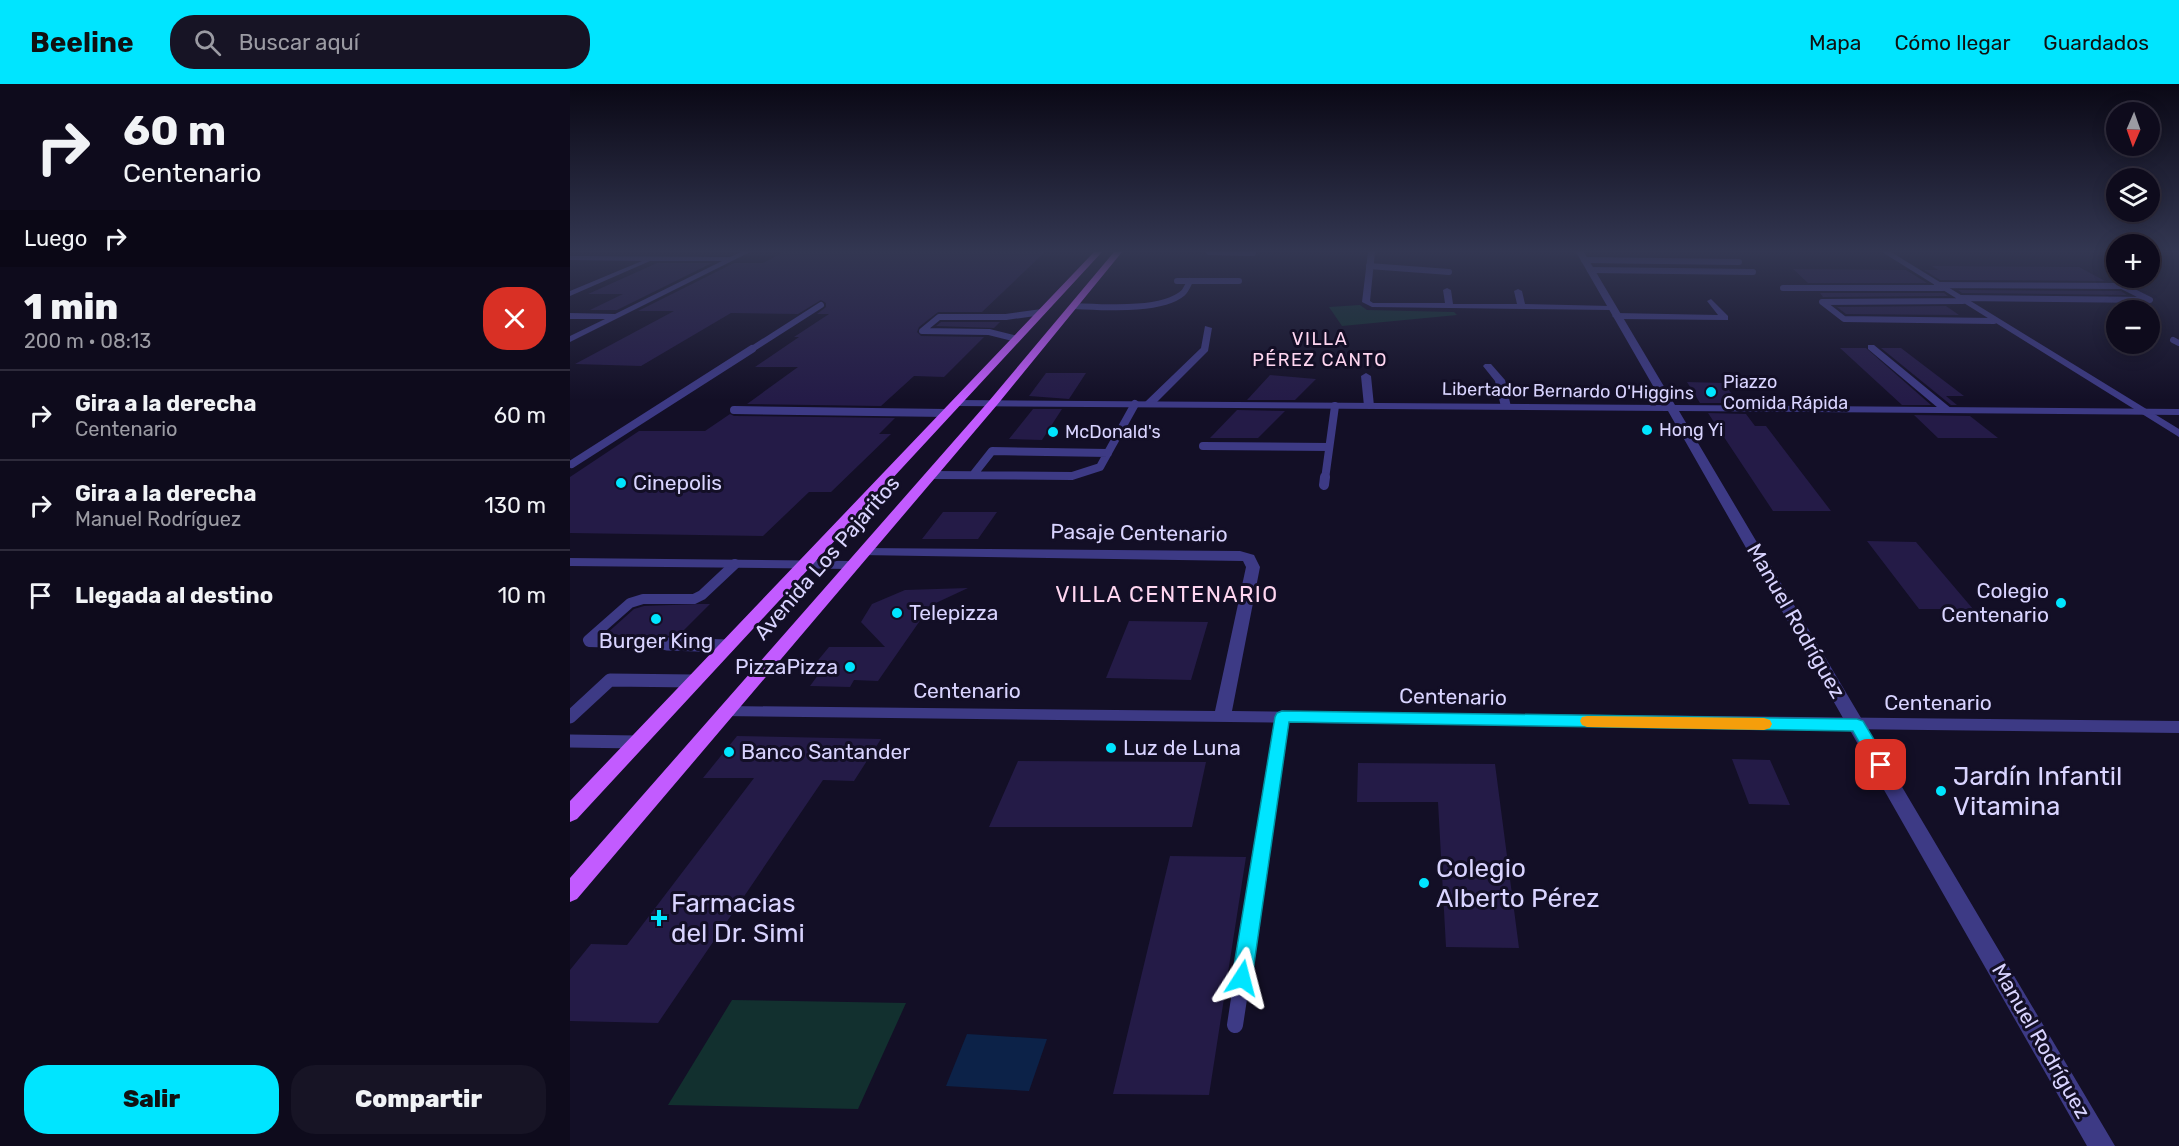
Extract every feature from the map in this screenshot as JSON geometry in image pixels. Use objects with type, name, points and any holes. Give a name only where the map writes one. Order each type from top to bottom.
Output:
[{"type":"main road","name":"Avenida Los Pajaritos","points":[[570,814],[1052,302]]},
{"type":"main road","name":"Avenida Los Pajaritos","points":[[570,893],[993,403],[1078,302]]},
{"type":"street","points":[[570,339],[646,302]]},
{"type":"street","points":[[1367,302],[1379,306],[1522,307],[1723,316],[1711,302]]},
{"type":"street","points":[[1448,302],[1449,306]]},
{"type":"street","points":[[1521,302],[1522,307]]},
{"type":"street","name":"Manuel Rodríguez","points":[[1607,302],[1673,409],[2102,1146]]},
{"type":"street","points":[[1964,302],[2179,434]]},
{"type":"street","points":[[570,316],[617,316]]},
{"type":"street","points":[[1149,404],[1205,350],[1208,328]]},
{"type":"street","points":[[1870,347],[1948,411]]},
{"type":"street","points":[[1488,366],[1500,380],[1506,407]]},
{"type":"street","points":[[1366,376],[1369,406]]},
{"type":"street","name":"Libertador Bernardo O'Higgins","points":[[956,403],[2179,412]]},
{"type":"street","name":"Pasaje Centenario","points":[[865,552],[1240,555],[1249,558],[1253,567],[1222,716]]},
{"type":"street","points":[[570,562],[852,565]]},
{"type":"street","name":"Centenario","points":[[726,712],[2179,727]]},
{"type":"lane","points":[[1074,306],[1121,307],[1162,302]]},
{"type":"lane","points":[[1853,302],[1822,302],[1844,319],[1997,322]]},
{"type":"lane","points":[[572,464],[821,305]]},
{"type":"lane","points":[[1017,339],[988,332],[922,331],[939,317],[1006,317],[1042,312]]},
{"type":"lane","points":[[1929,324],[1997,322]]},
{"type":"lane","points":[[931,475],[1080,475],[1100,467],[1135,404]]},
{"type":"lane","points":[[1324,485],[1335,406]]},
{"type":"lane","points":[[734,410],[946,413]]},
{"type":"lane","points":[[1203,446],[1329,447]]},
{"type":"lane","points":[[973,475],[992,451],[1108,453]]},
{"type":"lane","points":[[728,646],[590,642],[588,640],[630,603],[643,599],[694,599],[702,595],[735,564]]},
{"type":"lane","points":[[570,717],[610,680],[695,681]]},
{"type":"lane","points":[[1235,1025],[1282,717]]},
{"type":"lane","points":[[570,741],[637,742]]},
{"type":"green space","points":[[1360,305],[1367,310],[1454,312],[1457,315],[1342,326],[1329,307]]},
{"type":"green space","points":[[732,1000],[906,1003],[858,1109],[668,1105]]},
{"type":"water","points":[[967,1034],[1047,1039],[1029,1091],[946,1086]]},
{"type":"building","points":[[607,302],[634,302],[617,310],[590,310]]},
{"type":"building","points":[[657,302],[818,302],[798,314],[731,313],[641,366],[575,364],[674,311],[638,311]]},
{"type":"building","points":[[824,302],[993,302],[982,312],[938,312],[919,327],[917,332],[921,336],[984,337],[944,377],[914,376],[881,406],[747,404],[798,367],[755,367],[829,314],[817,314],[826,307]]},
{"type":"building","points":[[1946,306],[1959,315],[1846,314],[1837,307]]},
{"type":"building","points":[[941,322],[1000,322],[994,328],[936,326]]},
{"type":"building","points":[[1840,348],[1866,348],[1931,405],[1902,405]]},
{"type":"building","points":[[1881,348],[1901,348],[1964,396],[1946,396],[1957,405],[1951,405]]},
{"type":"building","points":[[1046,373],[1086,373],[1069,399],[1029,396]]},
{"type":"building","points":[[1270,375],[1316,379],[1295,400],[1247,400]]},
{"type":"building","points":[[1687,382],[1724,383],[1738,403],[1700,403]]},
{"type":"building","points":[[1033,409],[1062,409],[1042,440],[1009,439]]},
{"type":"building","points":[[1237,410],[1285,411],[1258,438],[1210,438]]},
{"type":"building","points":[[1708,413],[1746,414],[1755,426],[1766,426],[1831,511],[1773,511]]},
{"type":"building","points":[[730,414],[734,416],[895,418],[879,434],[891,434],[831,492],[809,492],[763,536],[570,533],[570,477],[639,431],[705,431]]},
{"type":"building","points":[[1914,415],[1970,416],[1998,438],[1938,438]]},
{"type":"building","points":[[943,512],[997,512],[978,539],[922,539]]},
{"type":"building","points":[[1867,541],[1916,542],[1973,609],[1919,609]]},
{"type":"building","points":[[968,588],[923,609],[926,612],[878,681],[854,680],[850,687],[810,686],[821,671],[810,670],[829,647],[885,647],[861,622],[872,604],[905,590]]},
{"type":"building","name":"Burger King","points":[[710,604],[678,636],[605,635],[634,609],[644,606]]},
{"type":"building","points":[[1129,621],[1208,622],[1191,680],[1106,678]]},
{"type":"building","points":[[737,736],[881,739],[854,781],[823,780],[658,1023],[570,1021],[570,970],[591,944],[627,945],[754,778],[703,778]]},
{"type":"building","points":[[1732,759],[1770,760],[1790,805],[1749,804]]},
{"type":"building","points":[[1018,761],[1206,762],[1192,827],[989,827]]},
{"type":"building","points":[[1358,763],[1495,764],[1519,948],[1446,947],[1438,802],[1357,802]]},
{"type":"building","points":[[1170,856],[1246,857],[1209,1095],[1113,1094]]},
{"type":"slow traffic","points":[[1587,721],[1764,724]]},
{"type":"place","name":"Piazzo Comida Rápida","points":[[1711,392]]},
{"type":"place","name":"Hong Yi","points":[[1647,430]]},
{"type":"place","name":"McDonald's","points":[[1053,432]]},
{"type":"place","name":"Cinepolis","points":[[621,483]]},
{"type":"place","name":"Colegio Centenario","points":[[2061,603]]},
{"type":"place","name":"Telepizza","points":[[897,613]]},
{"type":"place","name":"Burger King","points":[[656,619]]},
{"type":"place","name":"PizzaPizza","points":[[850,667]]},
{"type":"place","name":"Luz de Luna","points":[[1111,748]]},
{"type":"place","name":"Banco Santander","points":[[729,752]]},
{"type":"place","name":"Jardín Infantil Vitamina","points":[[1941,791]]},
{"type":"place","name":"Colegio Alberto Pérez","points":[[1424,883]]},
{"type":"place","name":"Farmacias del Dr. Simi","points":[[659,918]]},
{"type":"district","name":"VILLA PÉREZ CANTO","points":[[1320,349]]},
{"type":"district","name":"VILLA CENTENARIO","points":[[1167,594]]},
{"type":"route","points":[[1242,978],[1282,717],[1857,725],[1881,765]]}]
